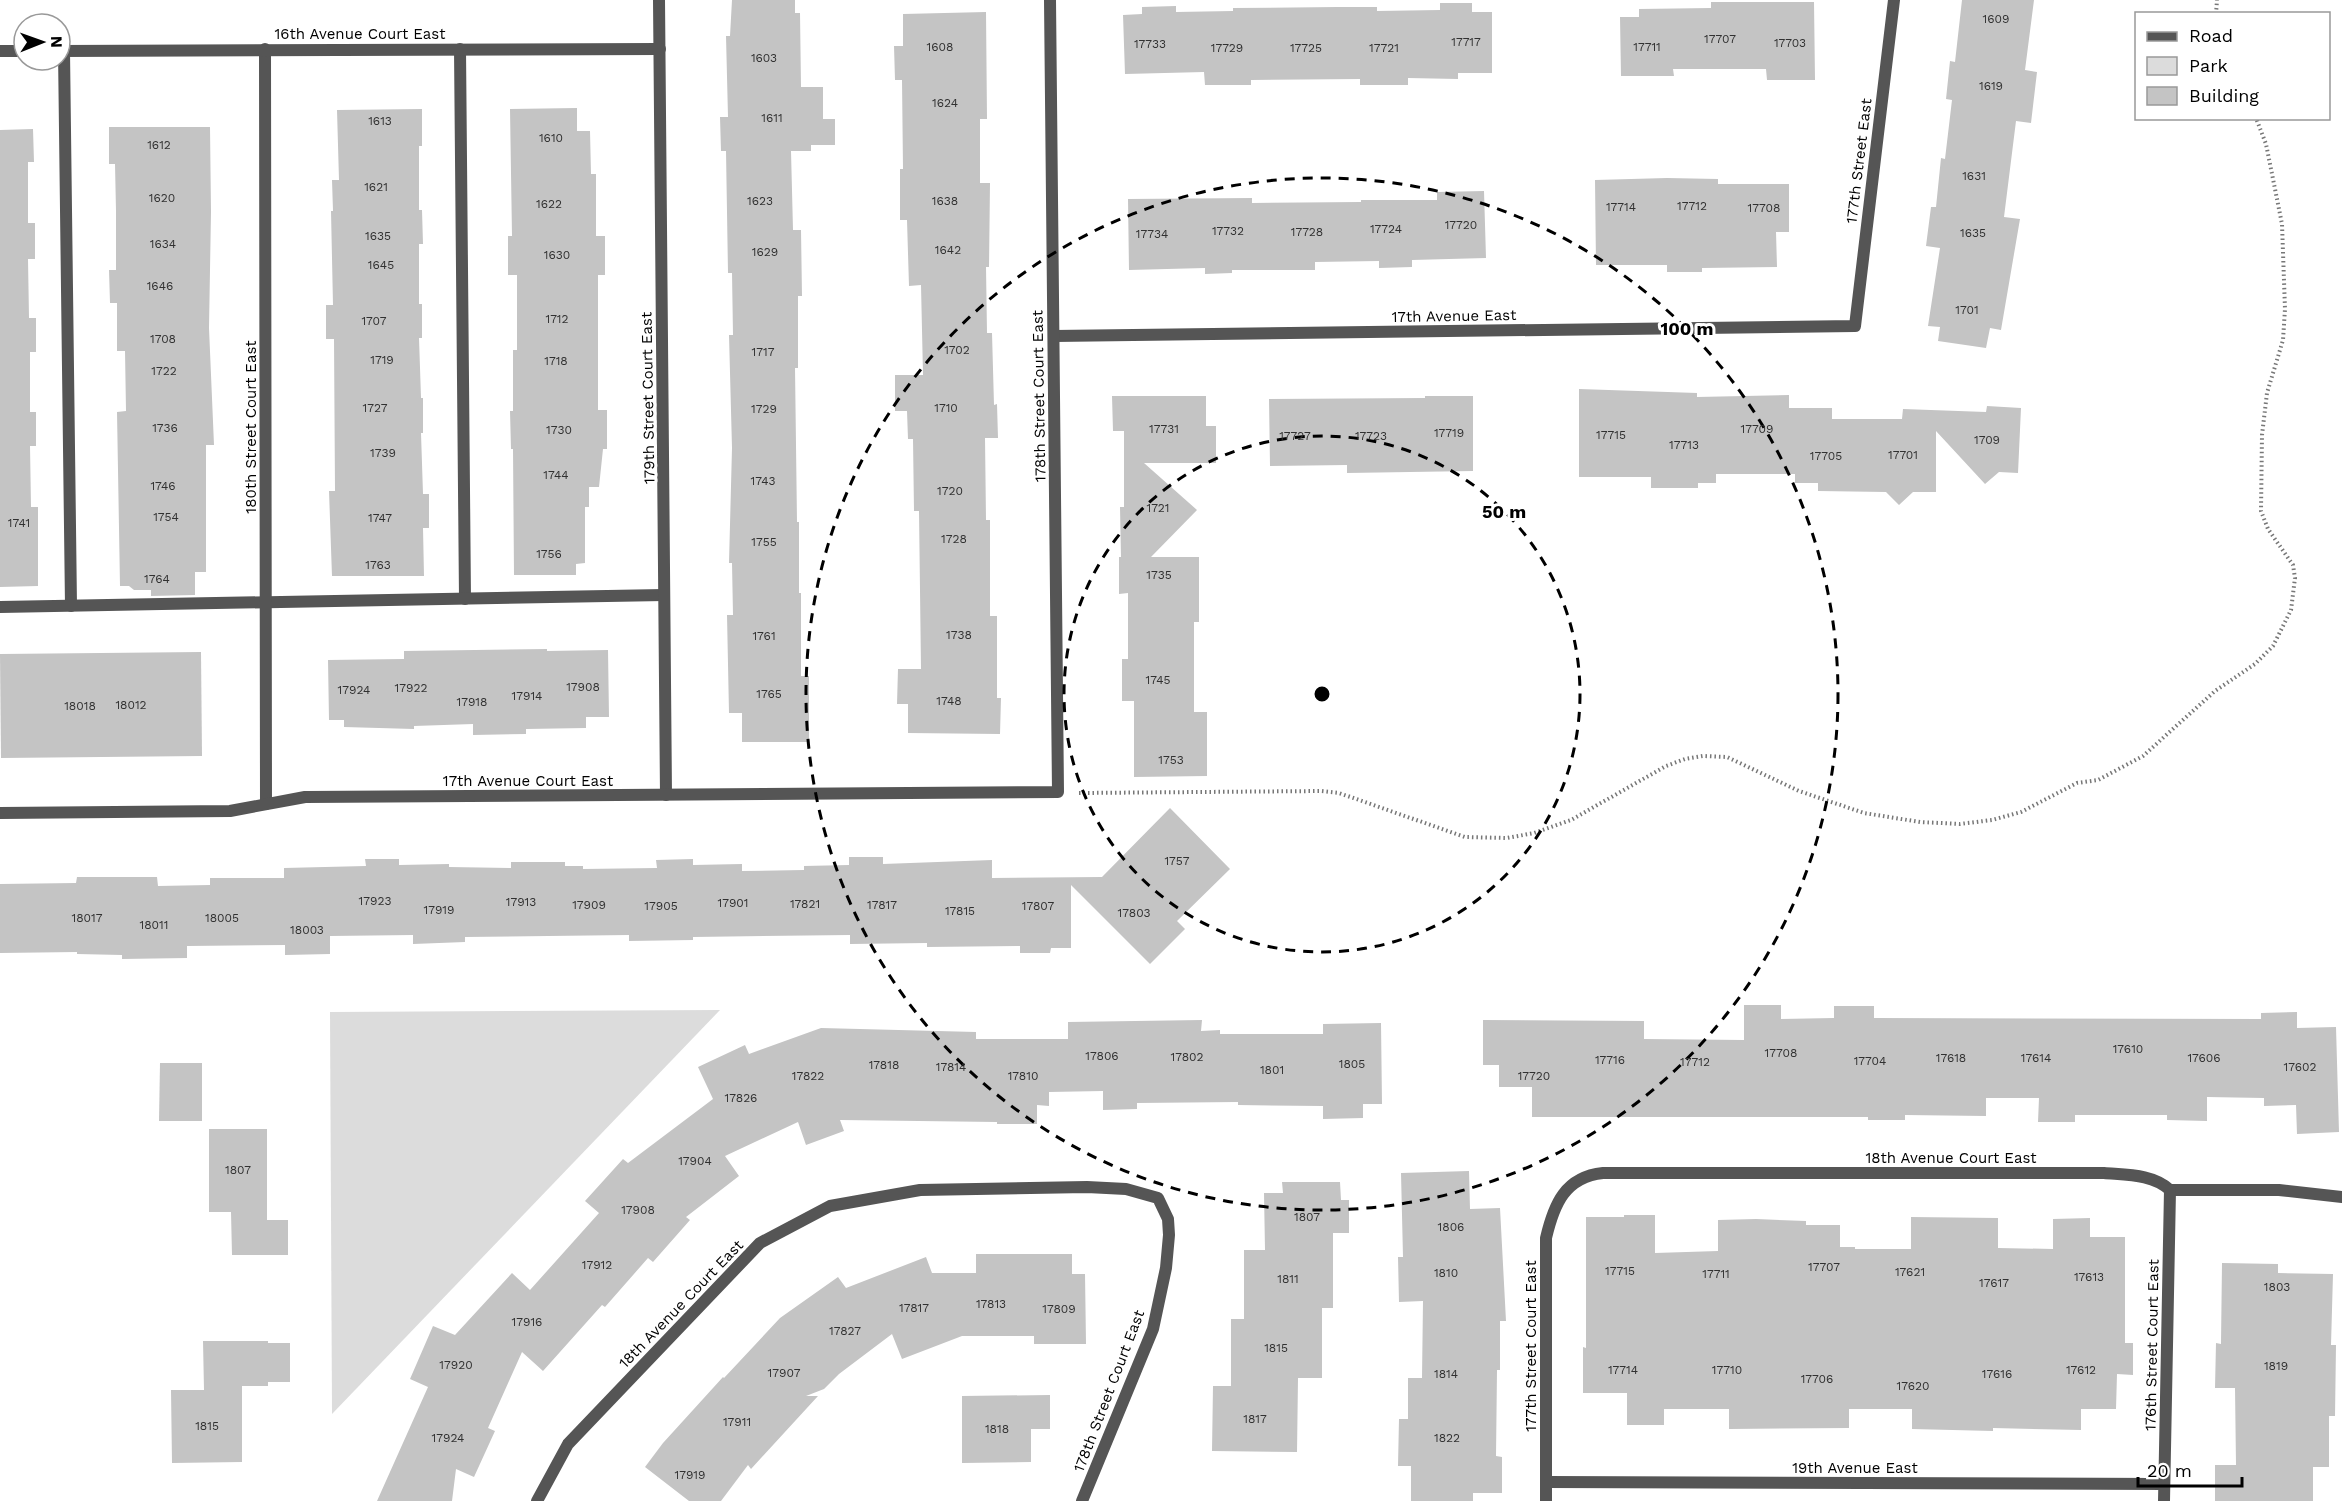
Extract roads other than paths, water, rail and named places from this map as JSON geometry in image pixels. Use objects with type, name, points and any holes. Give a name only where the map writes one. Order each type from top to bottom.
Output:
[{"type":"street","name":"179th Street Court East","points":[[659,0],[666,795]]},
{"type":"street","name":"178th Street Court East","points":[[1050,0],[1058,792]]},
{"type":"street","name":"177th Street East","points":[[1855,326],[1894,0]]},
{"type":"street","name":"180th Street Court East","points":[[265,49],[266,804]]},
{"type":"street","points":[[460,49],[465,599]]},
{"type":"street","name":"16th Avenue Court East","points":[[72,51],[660,49]]},
{"type":"street","points":[[62,72],[71,606]]},
{"type":"street","name":"17th Avenue East","points":[[1054,336],[1855,326]]},
{"type":"street","points":[[0,607],[664,595]]},
{"type":"street","name":"17th Avenue Court East","points":[[0,813],[230,811],[305,797],[1058,792]]},
{"type":"street","name":"18th Avenue Court East","points":[[1562,1194],[1585,1174],[1603,1173],[2104,1173],[2135,1175],[2162,1182],[2170,1190],[2279,1190],[2342,1197]]},
{"type":"street","name":"18th Avenue Court East","points":[[537,1501],[568,1444],[760,1243],[830,1206],[920,1190],[1088,1187],[1126,1189],[1158,1198],[1168,1219]]},
{"type":"street","name":"176th Street Court East","points":[[2164,1501],[2170,1190]]},
{"type":"street","name":"177th Street Court East","points":[[1546,1501],[1546,1238],[1562,1194]]},
{"type":"street","name":"178th Street Court East","points":[[1082,1501],[1153,1329],[1166,1269],[1168,1219]]},
{"type":"street","name":"19th Avenue East","points":[[1546,1482],[2164,1484]]}]
